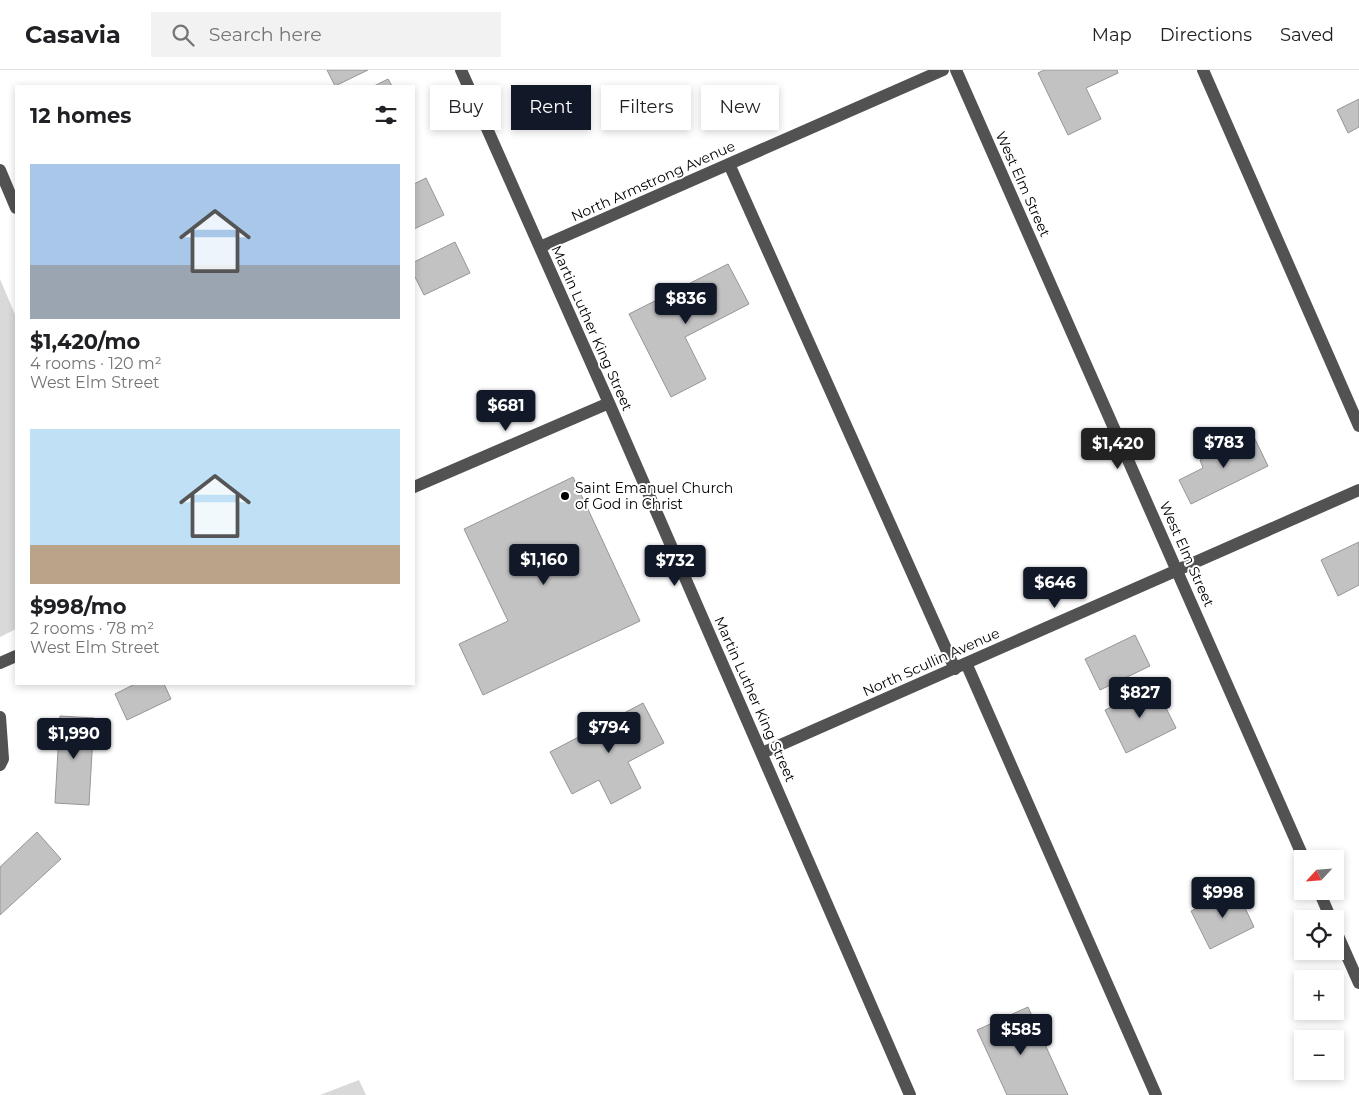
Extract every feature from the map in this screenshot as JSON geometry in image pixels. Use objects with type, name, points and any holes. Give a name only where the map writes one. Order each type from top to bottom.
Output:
[{"type":"street","name":"Martin Luther King Street","points":[[460,70],[609,403],[910,1095]]},
{"type":"street","name":"North Armstrong Avenue","points":[[540,247],[943,70]]},
{"type":"street","name":"West Elm Street","points":[[956,70],[1300,850]]},
{"type":"street","points":[[1203,70],[1359,426]]},
{"type":"street","points":[[729,164],[1156,1095]]},
{"type":"street","points":[[0,170],[15,206]]},
{"type":"street","points":[[415,487],[609,403]]},
{"type":"street","name":"North Scullin Avenue","points":[[762,753],[1359,490]]},
{"type":"street","points":[[0,663],[15,656]]},
{"type":"street","points":[[0,718],[4,759],[0,765]]},
{"type":"street","points":[[1344,949],[1359,983]]},
{"type":"shaded area","points":[[0,279],[15,315],[15,630],[0,637]]},
{"type":"shaded area","points":[[359,1080],[366,1095],[320,1095]]},
{"type":"building","points":[[327,70],[368,70],[337,85],[334,85]]},
{"type":"building","points":[[1044,70],[1117,70],[1118,73],[1086,88],[1101,119],[1068,135],[1038,73]]},
{"type":"building","points":[[388,79],[391,85],[376,85]]},
{"type":"building","points":[[1359,99],[1359,127],[1348,133],[1337,110]]},
{"type":"building","points":[[426,178],[444,215],[415,229],[415,184]]},
{"type":"building","points":[[455,242],[470,273],[424,295],[415,277],[415,262]]},
{"type":"building","points":[[728,264],[749,304],[685,337],[706,379],[671,397],[629,314]]},
{"type":"building","points":[[1253,435],[1268,466],[1191,504],[1179,480],[1203,468],[1200,460]]},
{"type":"building","points":[[573,477],[640,621],[483,695],[459,644],[508,621],[464,529]]},
{"type":"building","points":[[1359,542],[1359,585],[1338,596],[1321,560]]},
{"type":"building","points":[[1135,635],[1150,666],[1100,690],[1085,659]]},
{"type":"building","points":[[133,685],[164,685],[171,699],[127,720],[115,694]]},
{"type":"building","points":[[1155,686],[1176,728],[1126,753],[1105,710]]},
{"type":"building","points":[[643,703],[664,743],[628,762],[641,788],[611,804],[599,780],[572,794],[550,752]]},
{"type":"building","points":[[60,716],[94,718],[89,805],[55,803]]},
{"type":"building","points":[[37,832],[61,859],[0,915],[0,867]]},
{"type":"building","points":[[1236,889],[1254,927],[1210,949],[1191,911]]},
{"type":"building","points":[[1028,1007],[1068,1095],[1007,1095],[977,1030]]},
{"type":"place","name":"Saint Emanuel Church of God in Christ","points":[[565,496]]}]
